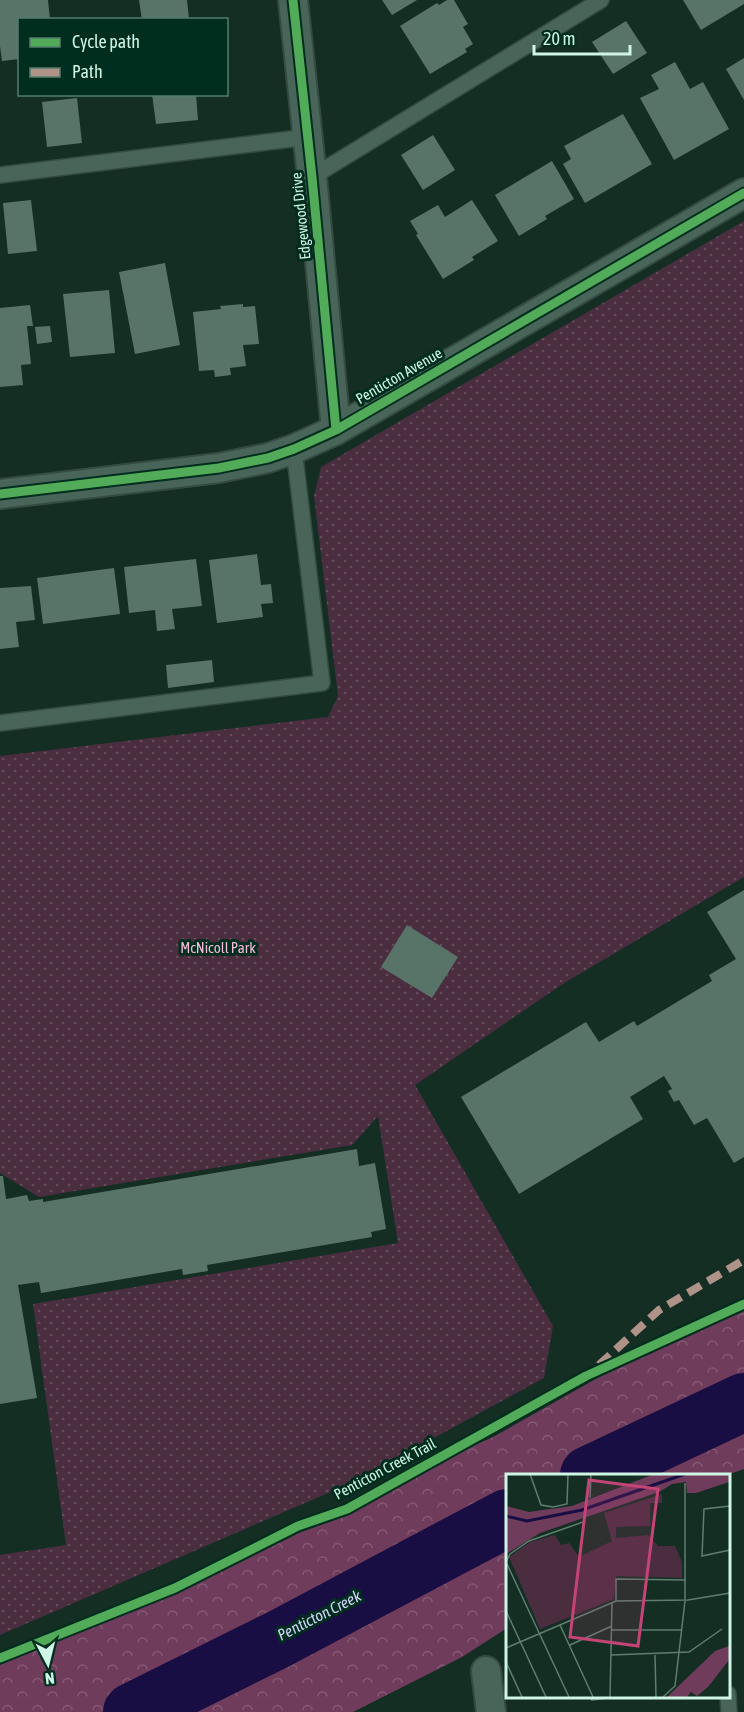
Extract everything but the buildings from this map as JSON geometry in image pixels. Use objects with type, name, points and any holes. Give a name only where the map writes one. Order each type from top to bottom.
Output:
[{"type":"street","name":"Edgewood Drive","points":[[293,0],[336,430]]},
{"type":"street","name":"Penticton Avenue","points":[[0,494],[219,468],[268,458],[294,449],[336,430],[744,193]]},
{"type":"street","points":[[486,1671],[490,1712]]},
{"type":"lane","points":[[312,177],[601,0]]},
{"type":"lane","points":[[0,176],[308,136]]},
{"type":"lane","points":[[0,723],[322,683],[294,449]]},
{"type":"lane","points":[[728,1697],[729,1712]]},
{"type":"green space","name":"McNicoll Park","points":[[744,221],[744,877],[564,983],[415,1085],[553,1326],[544,1378],[351,1483],[0,1635],[0,1555],[66,1545],[33,1304],[398,1243],[378,1116],[352,1145],[39,1197],[0,1173],[0,756],[328,717],[338,696],[314,496],[321,467]]},
{"type":"green space","points":[[744,1310],[744,1469],[729,1474],[506,1474],[506,1629],[462,1657],[353,1712],[0,1712],[0,1665],[24,1653],[177,1593],[301,1532],[351,1514],[457,1453],[493,1437],[601,1376]]},
{"type":"waterway","name":"Penticton Creek","points":[[591,1474],[744,1402]]},
{"type":"waterway","name":"Penticton Creek","points":[[132,1712],[279,1639],[506,1519]]},
{"type":"marked path","points":[[599,1365],[659,1310],[744,1260]]},
{"type":"cycle path","points":[[293,0],[336,430]]},
{"type":"cycle path","points":[[0,494],[219,468],[268,458],[294,449],[336,430],[744,193]]},
{"type":"cycle path","name":"Penticton Creek Trail","points":[[0,1658],[175,1588],[298,1526],[347,1509],[586,1376],[744,1304]]}]
